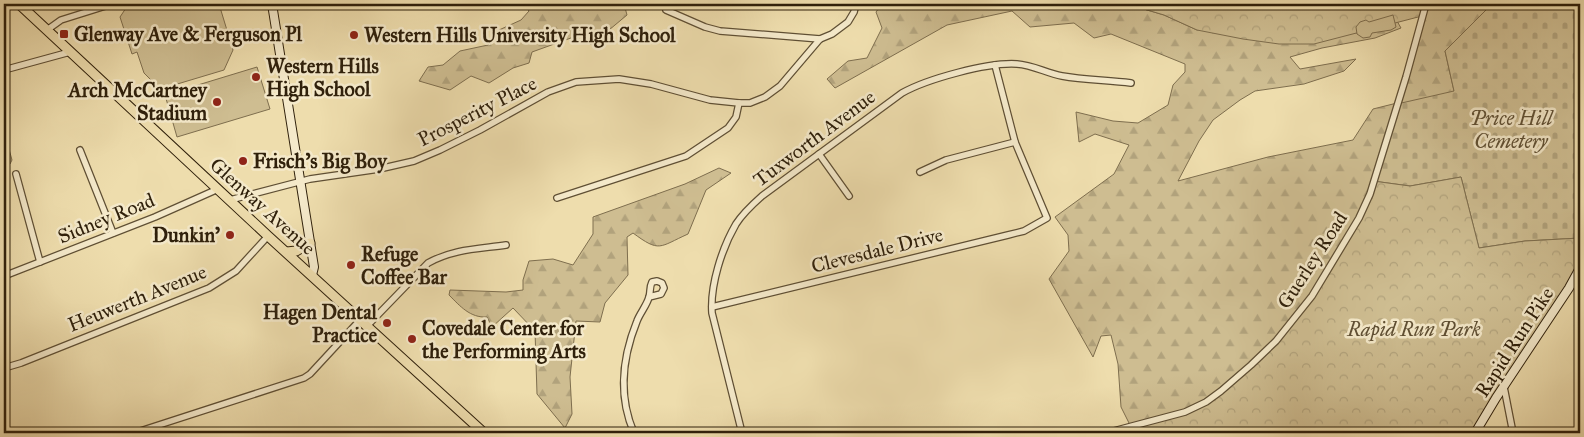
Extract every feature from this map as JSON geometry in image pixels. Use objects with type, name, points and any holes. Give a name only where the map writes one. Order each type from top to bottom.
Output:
[{"type":"main road","name":"Glenway Avenue","points":[[19,4],[478,431]]},
{"type":"main road","points":[[287,252],[296,251],[310,243]]},
{"type":"street","points":[[47,30],[61,20],[112,4]]},
{"type":"street","points":[[272,4],[314,267],[312,275]]},
{"type":"street","points":[[666,10],[720,31],[820,39],[832,34],[848,22],[856,4]]},
{"type":"street","name":"Guerley Road","points":[[1106,433],[1185,412],[1206,402],[1221,391],[1269,347],[1312,296],[1359,218],[1370,194],[1426,4]]},
{"type":"street","points":[[557,198],[686,156],[728,128],[736,117],[739,103],[750,103],[772,94],[790,76],[820,39]]},
{"type":"street","points":[[4,70],[70,52]]},
{"type":"street","name":"Tuxworth Avenue","points":[[742,433],[712,307],[712,287],[727,242],[736,224],[750,206],[896,97],[913,87],[935,79],[995,65],[1017,64],[1064,76],[1131,82]]},
{"type":"street","points":[[920,172],[946,160],[1015,142],[995,65]]},
{"type":"street","name":"Prosperity Place","points":[[230,200],[300,181],[379,169],[420,159],[480,130],[548,92],[583,81],[608,78],[635,81],[697,97],[739,103]]},
{"type":"street","name":"Clevesdale Drive","points":[[712,307],[1008,235],[1024,230],[1048,218],[1015,142]]},
{"type":"street","points":[[80,150],[113,233]]},
{"type":"street","points":[[819,154],[849,196]]},
{"type":"street","points":[[16,174],[40,262]]},
{"type":"street","name":"Sidney Road","points":[[4,276],[218,189]]},
{"type":"street","name":"Heuwerth Avenue","points":[[4,368],[21,363],[209,288],[236,270],[268,236]]},
{"type":"street","points":[[134,433],[304,378],[428,263],[436,258],[468,248],[506,246]]},
{"type":"street","name":"Rapid Run Pike","points":[[1475,433],[1580,268]]},
{"type":"street","points":[[634,433],[625,405],[624,366],[630,339],[649,297]]},
{"type":"street","points":[[1578,326],[1580,337]]},
{"type":"street","points":[[1504,387],[1513,433]]},
{"type":"green space","points":[[141,4],[219,4],[233,50],[224,70],[154,91],[151,80],[144,73],[137,52],[132,54],[120,17],[126,8]]},
{"type":"green space","points":[[525,4],[624,4],[627,15],[591,45],[582,34],[532,52],[529,63],[513,68],[489,83],[471,76],[450,90],[419,81],[428,67],[443,65],[460,51],[488,45],[499,30],[521,20],[529,11]]},
{"type":"green space","points":[[882,4],[1127,4],[1164,15],[1197,30],[1393,14],[1401,28],[1375,38],[1322,48],[1290,57],[1300,69],[1356,59],[1344,71],[1304,84],[1255,91],[1240,100],[1213,120],[1199,141],[1178,181],[1268,157],[1353,140],[1373,109],[1397,103],[1426,4],[1492,4],[1445,51],[1454,91],[1417,184],[1446,179],[1513,226],[1544,240],[1327,368],[1131,427],[1121,407],[1118,364],[1111,335],[1101,336],[1093,357],[1049,279],[1069,251],[1068,235],[1055,217],[1114,174],[1129,145],[1095,134],[1079,142],[1076,112],[1113,121],[1138,123],[1168,105],[1173,85],[1185,72],[1185,64],[1111,34],[1094,38],[1074,23],[1030,27],[1012,11],[947,25],[835,88],[827,79],[848,61],[867,58],[882,28],[876,12]]},
{"type":"green space","points":[[1127,4],[1426,4],[1422,16],[1314,44],[1279,44],[1197,30],[1164,15]]},
{"type":"green space","name":"Price Hill Cemetery","points":[[1492,4],[1580,4],[1580,238],[1525,241],[1479,248],[1461,177],[1410,186],[1373,181],[1397,104],[1454,91],[1445,51]]},
{"type":"green space","points":[[1393,15],[1396,27],[1391,30],[1372,33],[1370,37],[1363,38],[1357,34],[1356,27],[1360,22],[1366,20],[1369,22]]},
{"type":"green space","name":"Arch McCartney Stadium","points":[[257,67],[270,109],[177,137],[165,95]]},
{"type":"green space","points":[[719,168],[731,173],[706,190],[688,234],[660,246],[655,246],[633,233],[627,237],[628,275],[605,303],[600,322],[576,321],[570,377],[572,414],[565,428],[537,394],[535,331],[513,308],[492,327],[487,317],[475,316],[461,307],[449,295],[450,290],[506,292],[523,290],[523,280],[529,261],[553,259],[573,265],[593,234],[593,217],[685,184]]},
{"type":"green space","name":"Rapid Run Park","points":[[1461,177],[1479,248],[1525,241],[1580,238],[1580,268],[1480,424],[1479,433],[1106,433],[1194,408],[1251,365],[1298,315],[1353,227],[1373,181],[1410,186]]},
{"type":"shaded area","points":[[4,131],[12,160],[10,164],[4,166]]},
{"type":"place","name":"Glenway Ave & Ferguson Pl","points":[[64,34]]},
{"type":"place","name":"Western Hills University High School","points":[[354,35]]},
{"type":"place","name":"Western Hills High School","points":[[256,77]]},
{"type":"place","name":"Arch McCartney Stadium","points":[[217,102]]},
{"type":"place","name":"Frisch's Big Boy","points":[[243,161]]},
{"type":"place","name":"Dunkin'","points":[[230,235]]},
{"type":"place","name":"Refuge Coffee Bar","points":[[351,265]]},
{"type":"place","name":"Hagen Dental Practice","points":[[387,323]]},
{"type":"place","name":"Covedale Center for the Performing Arts","points":[[412,339]]}]
